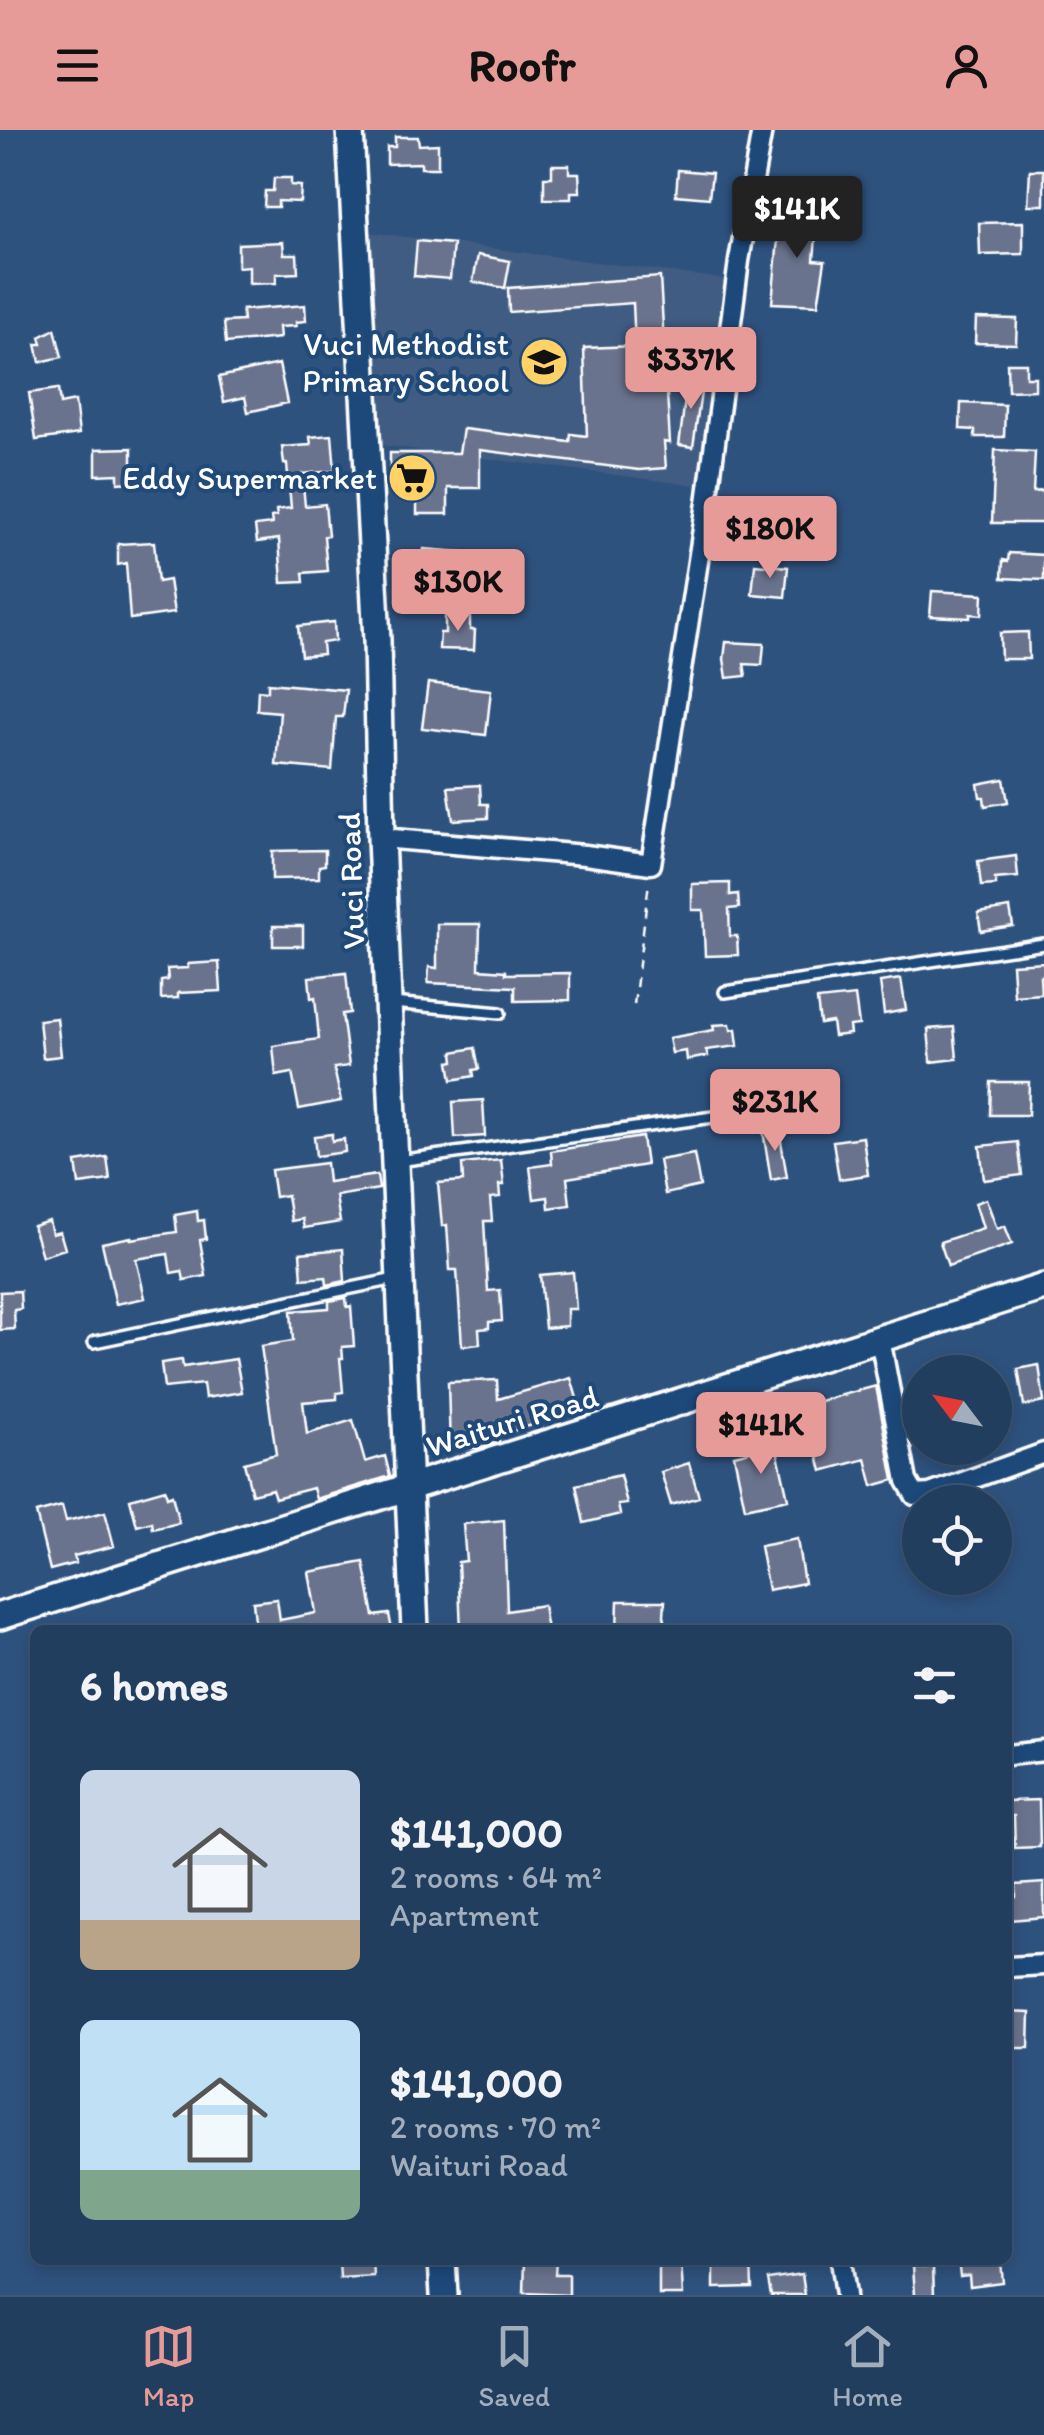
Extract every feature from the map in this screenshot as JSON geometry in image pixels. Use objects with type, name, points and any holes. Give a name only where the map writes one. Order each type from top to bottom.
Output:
[{"type":"main road","name":"Vuci Road","points":[[350,130],[377,640],[381,838],[415,1625]]},
{"type":"main road","name":"Waituri Road","points":[[0,1616],[1044,1287]]},
{"type":"main road","points":[[442,2265],[444,2295]]},
{"type":"street","points":[[381,838],[651,864],[707,503],[739,261],[762,130]]},
{"type":"street","points":[[880,1340],[907,1481],[915,1495],[930,1494],[1044,1453]]},
{"type":"street","points":[[1012,1755],[1044,1751]]},
{"type":"street","points":[[1012,1967],[1044,1965]]},
{"type":"street","points":[[841,2265],[845,2295]]},
{"type":"lane","points":[[725,992],[1044,944]]},
{"type":"lane","points":[[389,1003],[500,1013]]},
{"type":"lane","points":[[396,1161],[822,1102]]},
{"type":"lane","points":[[94,1342],[399,1278]]},
{"type":"path","points":[[634,1005],[651,864]]},
{"type":"shaded area","name":"Vuci Methodist Primary School","points":[[362,231],[730,280],[702,486],[373,444]]},
{"type":"building","points":[[395,137],[418,137],[419,145],[438,144],[438,168],[421,168],[421,163],[387,164],[387,147],[395,147]]},
{"type":"building","points":[[552,165],[569,165],[569,173],[579,173],[580,192],[571,192],[571,199],[544,199],[544,177],[552,177]]},
{"type":"building","points":[[678,170],[712,173],[709,198],[676,195]]},
{"type":"building","points":[[1030,170],[1044,170],[1044,205],[1028,205]]},
{"type":"building","points":[[274,178],[291,178],[291,185],[301,186],[300,202],[278,201],[278,207],[264,207],[265,191],[273,191]]},
{"type":"building","points":[[802,212],[818,214],[814,260],[825,261],[818,305],[772,303],[778,239],[773,239],[776,216],[801,219]]},
{"type":"building","points":[[1023,222],[1023,254],[980,255],[979,223]]},
{"type":"building","points":[[417,241],[453,244],[450,279],[414,276]]},
{"type":"building","points":[[283,242],[284,254],[297,254],[298,273],[276,274],[276,283],[249,284],[249,266],[238,267],[238,244]]},
{"type":"building","points":[[478,255],[510,261],[505,288],[473,282]]},
{"type":"building","points":[[660,277],[670,443],[664,442],[666,468],[639,470],[480,450],[480,488],[448,488],[448,514],[417,514],[417,467],[390,467],[390,453],[459,453],[463,429],[570,442],[571,434],[587,436],[584,348],[635,346],[633,303],[509,312],[508,288]]},
{"type":"building","points":[[305,305],[306,321],[279,327],[280,338],[226,343],[224,322],[243,321],[242,310]]},
{"type":"building","points":[[976,318],[1017,319],[1016,344],[975,343]]},
{"type":"building","points":[[55,329],[62,357],[40,362],[36,344],[42,344],[40,337]]},
{"type":"building","points":[[1007,363],[1026,363],[1026,377],[1035,377],[1035,390],[1008,391]]},
{"type":"building","points":[[279,364],[287,403],[248,412],[245,397],[224,402],[219,377]]},
{"type":"building","points":[[688,377],[703,379],[693,447],[679,445]]},
{"type":"building","points":[[58,389],[60,404],[75,401],[79,434],[36,440],[29,393]]},
{"type":"building","points":[[961,403],[1005,405],[1004,437],[975,437],[975,430],[960,429]]},
{"type":"building","points":[[332,435],[335,471],[302,474],[305,506],[325,504],[327,571],[303,573],[304,582],[282,583],[279,539],[257,542],[255,526],[272,524],[276,510],[291,508],[282,447],[311,445],[310,437]]},
{"type":"building","points":[[132,448],[132,482],[118,483],[118,474],[96,475],[96,449]]},
{"type":"building","points":[[995,450],[1035,452],[1033,492],[1043,491],[1044,523],[992,523]]},
{"type":"building","points":[[780,519],[819,522],[817,545],[778,542]]},
{"type":"building","points":[[154,542],[158,582],[169,580],[174,613],[130,619],[126,563],[118,565],[118,544]]},
{"type":"building","points":[[424,549],[473,553],[466,585],[422,581]]},
{"type":"building","points":[[1009,553],[1044,555],[1044,580],[1002,578],[1003,560],[1008,561]]},
{"type":"building","points":[[755,564],[788,567],[785,597],[752,594]]},
{"type":"building","points":[[932,591],[983,594],[982,615],[930,616]]},
{"type":"building","points":[[445,616],[470,616],[470,630],[475,630],[474,650],[439,649],[440,633],[445,633]]},
{"type":"building","points":[[334,622],[335,641],[322,643],[323,654],[301,656],[298,626]]},
{"type":"building","points":[[1028,632],[1029,659],[1001,659],[1000,633]]},
{"type":"building","points":[[726,642],[764,644],[762,665],[744,664],[746,676],[727,678]]},
{"type":"building","points":[[268,683],[346,690],[343,717],[336,717],[332,770],[276,765],[280,712],[257,710],[258,690],[268,691]]},
{"type":"building","points":[[428,683],[491,690],[486,735],[422,728]]},
{"type":"building","points":[[1004,779],[1008,802],[985,806],[978,784]]},
{"type":"building","points":[[480,785],[481,804],[488,804],[488,818],[453,820],[448,787]]},
{"type":"building","points":[[325,850],[325,865],[319,866],[319,878],[272,879],[272,851]]},
{"type":"building","points":[[1016,856],[1018,877],[995,879],[996,885],[981,886],[978,861]]},
{"type":"building","points":[[730,883],[730,895],[738,894],[739,908],[729,909],[730,936],[737,936],[738,955],[705,956],[703,910],[692,910],[692,884]]},
{"type":"building","points":[[1010,908],[1013,926],[981,931],[978,913]]},
{"type":"building","points":[[437,924],[480,924],[479,969],[506,974],[570,973],[570,1000],[515,1001],[515,987],[428,983],[429,967],[437,968]]},
{"type":"building","points":[[273,926],[303,926],[303,946],[273,946]]},
{"type":"building","points":[[219,962],[221,991],[178,993],[178,998],[161,999],[161,981],[168,980],[167,969]]},
{"type":"building","points":[[1044,962],[1041,994],[1014,996],[1012,964]]},
{"type":"building","points":[[346,973],[350,1013],[342,1014],[349,1066],[334,1068],[341,1101],[299,1109],[292,1073],[276,1076],[273,1046],[319,1039],[309,977]]},
{"type":"building","points":[[901,979],[906,1010],[884,1014],[880,982]]},
{"type":"building","points":[[855,996],[859,1025],[849,1026],[850,1034],[834,1036],[832,1022],[820,1024],[817,1000]]},
{"type":"building","points":[[57,1018],[61,1056],[43,1058],[39,1020]]},
{"type":"building","points":[[730,1024],[731,1030],[736,1029],[738,1046],[706,1050],[708,1056],[687,1060],[686,1051],[672,1053],[669,1038]]},
{"type":"building","points":[[954,1027],[957,1059],[931,1062],[928,1029]]},
{"type":"building","points":[[475,1048],[479,1069],[473,1070],[474,1076],[452,1080],[449,1062],[454,1061],[453,1052]]},
{"type":"building","points":[[991,1082],[1029,1082],[1028,1115],[990,1115]]},
{"type":"building","points":[[483,1100],[485,1136],[455,1138],[453,1102]]},
{"type":"building","points":[[779,1129],[787,1177],[771,1180],[763,1131]]},
{"type":"building","points":[[332,1134],[332,1141],[344,1139],[345,1152],[316,1156],[314,1136]]},
{"type":"building","points":[[642,1137],[646,1165],[567,1178],[570,1205],[549,1208],[548,1197],[534,1199],[530,1167],[552,1164],[551,1151]]},
{"type":"building","points":[[863,1137],[868,1175],[839,1179],[833,1141]]},
{"type":"building","points":[[1018,1142],[1022,1175],[984,1180],[980,1146]]},
{"type":"building","points":[[694,1154],[700,1186],[665,1194],[659,1160]]},
{"type":"building","points":[[107,1157],[110,1180],[79,1184],[76,1162]]},
{"type":"building","points":[[501,1160],[504,1185],[499,1185],[500,1197],[490,1198],[492,1221],[484,1221],[488,1291],[500,1290],[502,1321],[489,1322],[489,1328],[479,1329],[480,1344],[462,1346],[457,1270],[450,1270],[447,1225],[442,1226],[438,1183],[463,1181],[462,1164]]},
{"type":"building","points":[[326,1163],[328,1182],[377,1175],[379,1189],[336,1196],[340,1222],[304,1228],[302,1219],[291,1221],[287,1195],[275,1197],[271,1170]]},
{"type":"building","points":[[986,1199],[997,1229],[1005,1226],[1012,1244],[948,1266],[940,1242],[983,1228],[975,1203]]},
{"type":"building","points":[[197,1211],[198,1221],[204,1220],[206,1239],[200,1240],[206,1276],[184,1280],[182,1271],[171,1273],[168,1254],[136,1259],[145,1298],[116,1304],[102,1243],[177,1232],[175,1215]]},
{"type":"building","points":[[49,1221],[52,1234],[60,1232],[65,1249],[42,1256],[33,1226]]},
{"type":"building","points":[[343,1249],[345,1281],[327,1285],[326,1277],[302,1279],[300,1253]]},
{"type":"building","points":[[573,1272],[576,1309],[567,1309],[567,1326],[545,1328],[540,1275]]},
{"type":"building","points":[[20,1291],[21,1309],[14,1310],[15,1329],[0,1330],[0,1292]]},
{"type":"building","points":[[346,1298],[347,1307],[351,1306],[354,1346],[342,1347],[343,1392],[337,1393],[337,1399],[303,1402],[307,1434],[353,1420],[365,1462],[385,1456],[390,1476],[316,1499],[313,1488],[275,1498],[272,1489],[252,1494],[244,1463],[276,1454],[261,1346],[293,1341],[291,1311],[329,1308],[329,1301]]},
{"type":"building","points":[[236,1359],[242,1392],[205,1398],[203,1384],[164,1388],[161,1363],[182,1360],[183,1367]]},
{"type":"building","points":[[1039,1365],[1044,1402],[1024,1406],[1018,1369]]},
{"type":"building","points":[[571,1378],[578,1402],[553,1409],[556,1418],[499,1435],[499,1442],[450,1449],[448,1382],[497,1380],[498,1399]]},
{"type":"building","points":[[876,1386],[894,1480],[873,1486],[866,1459],[822,1471],[805,1405]]},
{"type":"building","points":[[776,1445],[788,1499],[745,1508],[734,1455]]},
{"type":"building","points":[[689,1463],[699,1497],[671,1505],[661,1472]]},
{"type":"building","points":[[620,1475],[627,1504],[618,1505],[620,1514],[584,1523],[576,1485]]},
{"type":"building","points":[[165,1489],[167,1497],[172,1495],[179,1523],[153,1529],[152,1522],[137,1526],[130,1499]]},
{"type":"building","points":[[62,1506],[66,1521],[105,1512],[114,1546],[74,1556],[76,1563],[50,1570],[36,1513]]},
{"type":"building","points":[[504,1520],[507,1611],[543,1605],[546,1625],[461,1625],[458,1562],[466,1561],[463,1524]]},
{"type":"building","points":[[797,1539],[804,1583],[768,1590],[760,1546]]},
{"type":"building","points":[[364,1562],[374,1616],[389,1614],[391,1625],[255,1625],[253,1602],[277,1599],[280,1620],[316,1613],[309,1572]]},
{"type":"building","points":[[618,1601],[665,1601],[666,1625],[617,1625]]},
{"type":"building","points":[[1039,1800],[1040,1847],[1015,1848],[1012,1801]]},
{"type":"building","points":[[1044,1883],[1044,1917],[1012,1920],[1016,1885]]},
{"type":"building","points":[[1012,2012],[1030,2013],[1029,2048],[1012,2048]]},
{"type":"building","points":[[339,2265],[373,2265],[374,2277],[340,2279]]},
{"type":"building","points":[[525,2265],[556,2265],[555,2275],[569,2275],[569,2295],[524,2293]]},
{"type":"building","points":[[659,2265],[681,2265],[683,2295],[659,2295]]},
{"type":"building","points":[[714,2265],[751,2265],[752,2287],[714,2288]]},
{"type":"building","points":[[959,2265],[1000,2265],[1002,2282],[970,2286],[969,2275],[960,2276]]},
{"type":"building","points":[[913,2266],[933,2267],[934,2295],[915,2295]]},
{"type":"building","points":[[802,2274],[805,2295],[771,2295],[768,2279]]},
{"type":"place","name":"Vuci Methodist Primary School","points":[[544,362]]},
{"type":"place","name":"Eddy Supermarket","points":[[412,478]]}]
